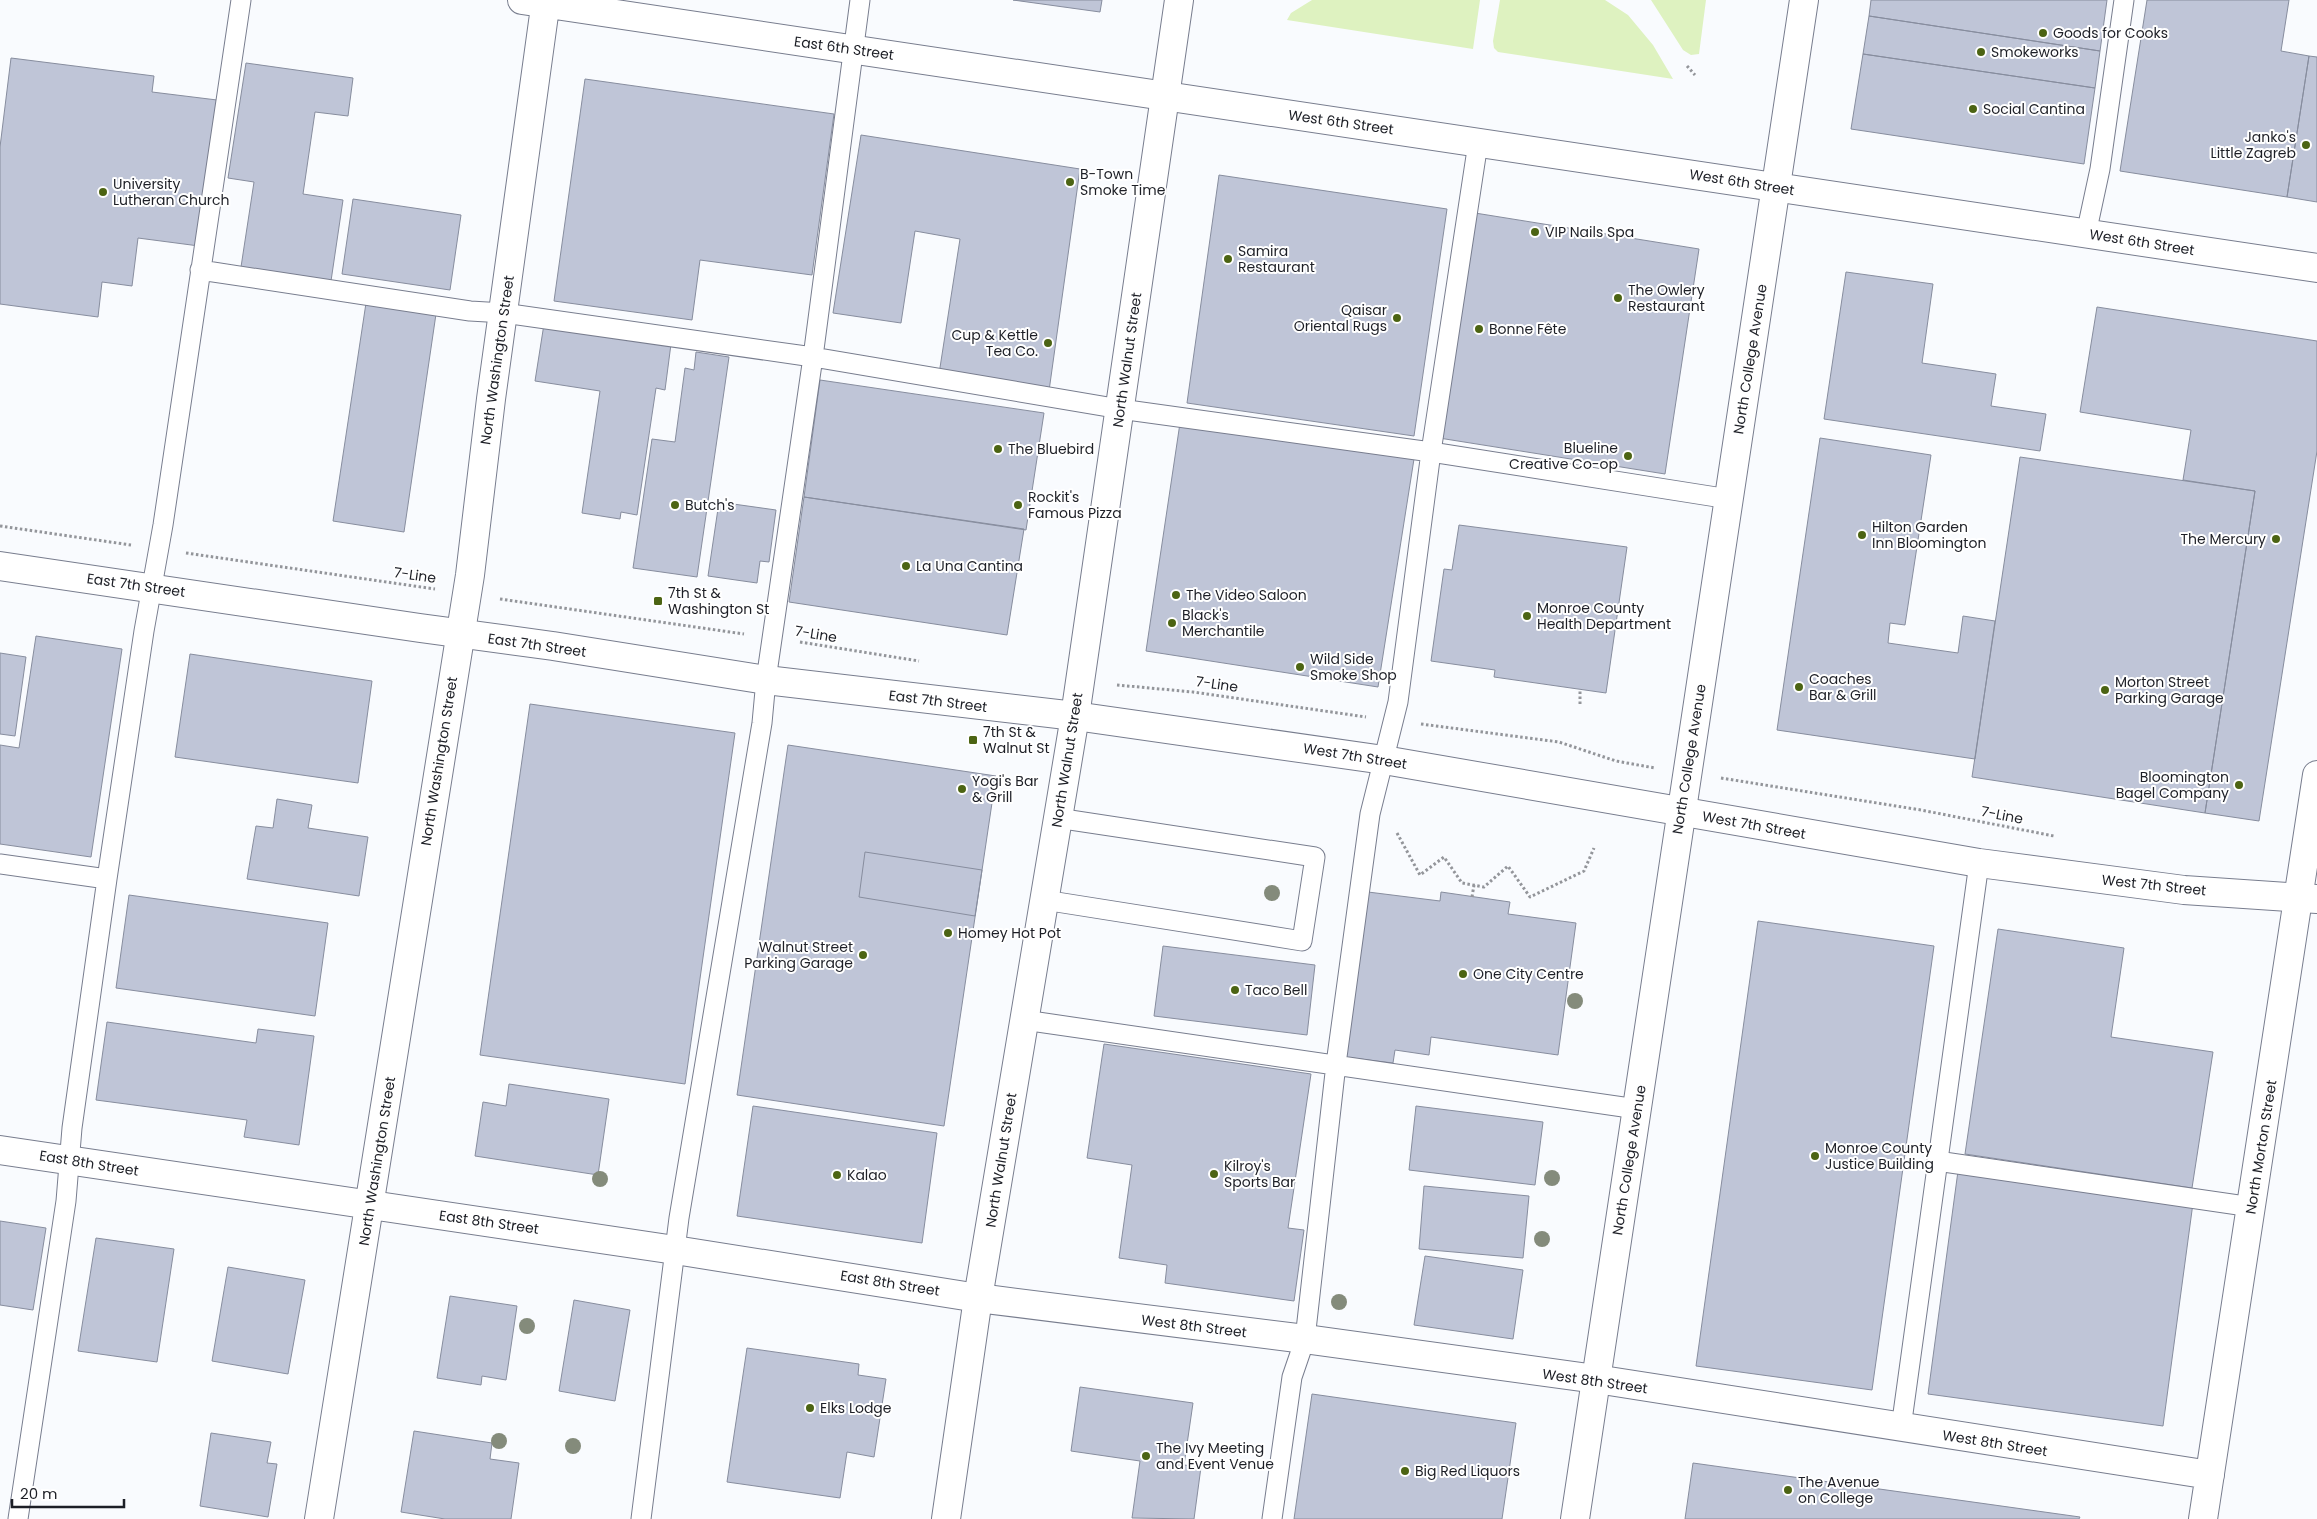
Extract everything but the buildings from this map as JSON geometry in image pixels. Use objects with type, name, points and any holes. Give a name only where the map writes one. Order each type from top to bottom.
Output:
[{"type":"street","name":"North Walnut Street","points":[[946,1519],[978,1298],[1074,716],[1180,0]]},
{"type":"street","name":"North College Avenue","points":[[1575,1519],[1804,0]]},
{"type":"street","name":"East 6th Street","points":[[538,1],[1166,96]]},
{"type":"street","name":"North Washington Street","points":[[319,1519],[466,594],[504,313],[538,1]]},
{"type":"street","name":"West 6th Street","points":[[1166,96],[2317,268]]},
{"type":"street","name":"East 7th Street","points":[[0,566],[459,634],[553,646],[766,680],[1074,716]]},
{"type":"street","name":"West 7th Street","points":[[1074,716],[1384,760],[1681,813],[1979,863],[2184,890],[2308,898]]},
{"type":"street","name":"North Morton Street","points":[[2203,1519],[2252,1207],[2308,898],[2317,775]]},
{"type":"street","name":"East 8th Street","points":[[0,1150],[675,1250],[978,1298]]},
{"type":"street","name":"West 8th Street","points":[[978,1298],[1305,1339],[1596,1380],[2210,1475]]},
{"type":"lane","points":[[18,1519],[66,1201],[68,1160],[107,878],[241,0]]},
{"type":"lane","points":[[641,1519],[675,1250],[762,723],[766,680],[813,357],[860,0]]},
{"type":"lane","points":[[2086,234],[2100,169],[2124,0]]},
{"type":"lane","points":[[1272,1519],[1292,1377],[1305,1339],[1336,1064],[1370,814],[1394,720],[1431,452],[1478,143]]},
{"type":"lane","points":[[200,270],[470,311],[504,313],[813,357],[1120,409],[1431,452],[1729,499]]},
{"type":"lane","points":[[1044,900],[1302,941],[1315,857],[1057,818]]},
{"type":"lane","points":[[1901,1428],[1979,863]]},
{"type":"lane","points":[[0,864],[107,878]]},
{"type":"lane","points":[[1024,1020],[1636,1109]]},
{"type":"lane","points":[[1937,1161],[2252,1207]]},
{"type":"path","points":[[1687,66],[1695,75]]},
{"type":"path","name":"7-Line","points":[[0,526],[925,662]]},
{"type":"path","name":"7-Line","points":[[1079,681],[1193,692],[1559,742],[1626,763]]},
{"type":"path","points":[[1580,689],[1580,704]]},
{"type":"path","name":"7-Line","points":[[1755,784],[1921,810],[2056,837]]},
{"type":"path","points":[[1393,825],[1420,875],[1444,857],[1462,883],[1484,887],[1508,866],[1530,897],[1584,871],[1594,848]]},
{"type":"path","points":[[1472,897],[1474,885]]},
{"type":"green space","points":[[1312,0],[1480,0],[1473,49],[1287,20],[1291,13]]},
{"type":"green space","points":[[1500,0],[1605,0],[1628,15],[1653,45],[1673,79],[1498,52],[1494,48],[1493,41]]},
{"type":"green space","points":[[1651,0],[1706,0],[1699,54],[1691,55],[1683,50]]},
{"type":"place","name":"Goods for Cooks","points":[[2043,33]]},
{"type":"place","name":"Smokeworks","points":[[1981,52]]},
{"type":"place","name":"Social Cantina","points":[[1973,109]]},
{"type":"place","name":"Janko's Little Zagreb","points":[[2306,145]]},
{"type":"place","name":"B-Town Smoke Time","points":[[1070,182]]},
{"type":"place","name":"University Lutheran Church","points":[[103,192]]},
{"type":"place","name":"VIP Nails Spa","points":[[1535,232]]},
{"type":"place","name":"Samira Restaurant","points":[[1228,259]]},
{"type":"place","name":"The Owlery Restaurant","points":[[1618,298]]},
{"type":"place","name":"Qaisar Oriental Rugs","points":[[1397,318]]},
{"type":"place","name":"Bonne Fête","points":[[1479,329]]},
{"type":"place","name":"Cup & Kettle Tea Co.","points":[[1048,343]]},
{"type":"place","name":"The Bluebird","points":[[998,449]]},
{"type":"place","name":"Blueline Creative Co-op","points":[[1628,456]]},
{"type":"place","name":"Butch's","points":[[675,505]]},
{"type":"place","name":"Rockit's Famous Pizza","points":[[1018,505]]},
{"type":"place","name":"Hilton Garden Inn Bloomington","points":[[1862,535]]},
{"type":"place","name":"The Mercury","points":[[2276,539]]},
{"type":"place","name":"La Una Cantina","points":[[906,566]]},
{"type":"place","name":"The Video Saloon","points":[[1176,595]]},
{"type":"place","name":"7th St & Washington St","points":[[658,601]]},
{"type":"place","name":"Monroe County Health Department","points":[[1527,616]]},
{"type":"place","name":"Black's Merchantile","points":[[1172,623]]},
{"type":"place","name":"Wild Side Smoke Shop","points":[[1300,667]]},
{"type":"place","name":"Coaches Bar & Grill","points":[[1799,687]]},
{"type":"place","name":"Morton Street Parking Garage","points":[[2105,690]]},
{"type":"place","name":"7th St & Walnut St","points":[[973,740]]},
{"type":"place","name":"Bloomington Bagel Company","points":[[2239,785]]},
{"type":"place","name":"Yogi's Bar & Grill","points":[[962,789]]},
{"type":"place","name":"Homey Hot Pot","points":[[948,933]]},
{"type":"place","name":"Walnut Street Parking Garage","points":[[863,955]]},
{"type":"place","name":"One City Centre","points":[[1463,974]]},
{"type":"place","name":"Taco Bell","points":[[1235,990]]},
{"type":"place","name":"Monroe County Justice Building","points":[[1815,1156]]},
{"type":"place","name":"Kilroy's Sports Bar","points":[[1214,1174]]},
{"type":"place","name":"Kalao","points":[[837,1175]]},
{"type":"place","name":"Elks Lodge","points":[[810,1408]]},
{"type":"place","name":"The Ivy Meeting and Event Venue","points":[[1146,1456]]},
{"type":"place","name":"Big Red Liquors","points":[[1405,1471]]},
{"type":"place","name":"The Avenue on College","points":[[1788,1490]]}]
